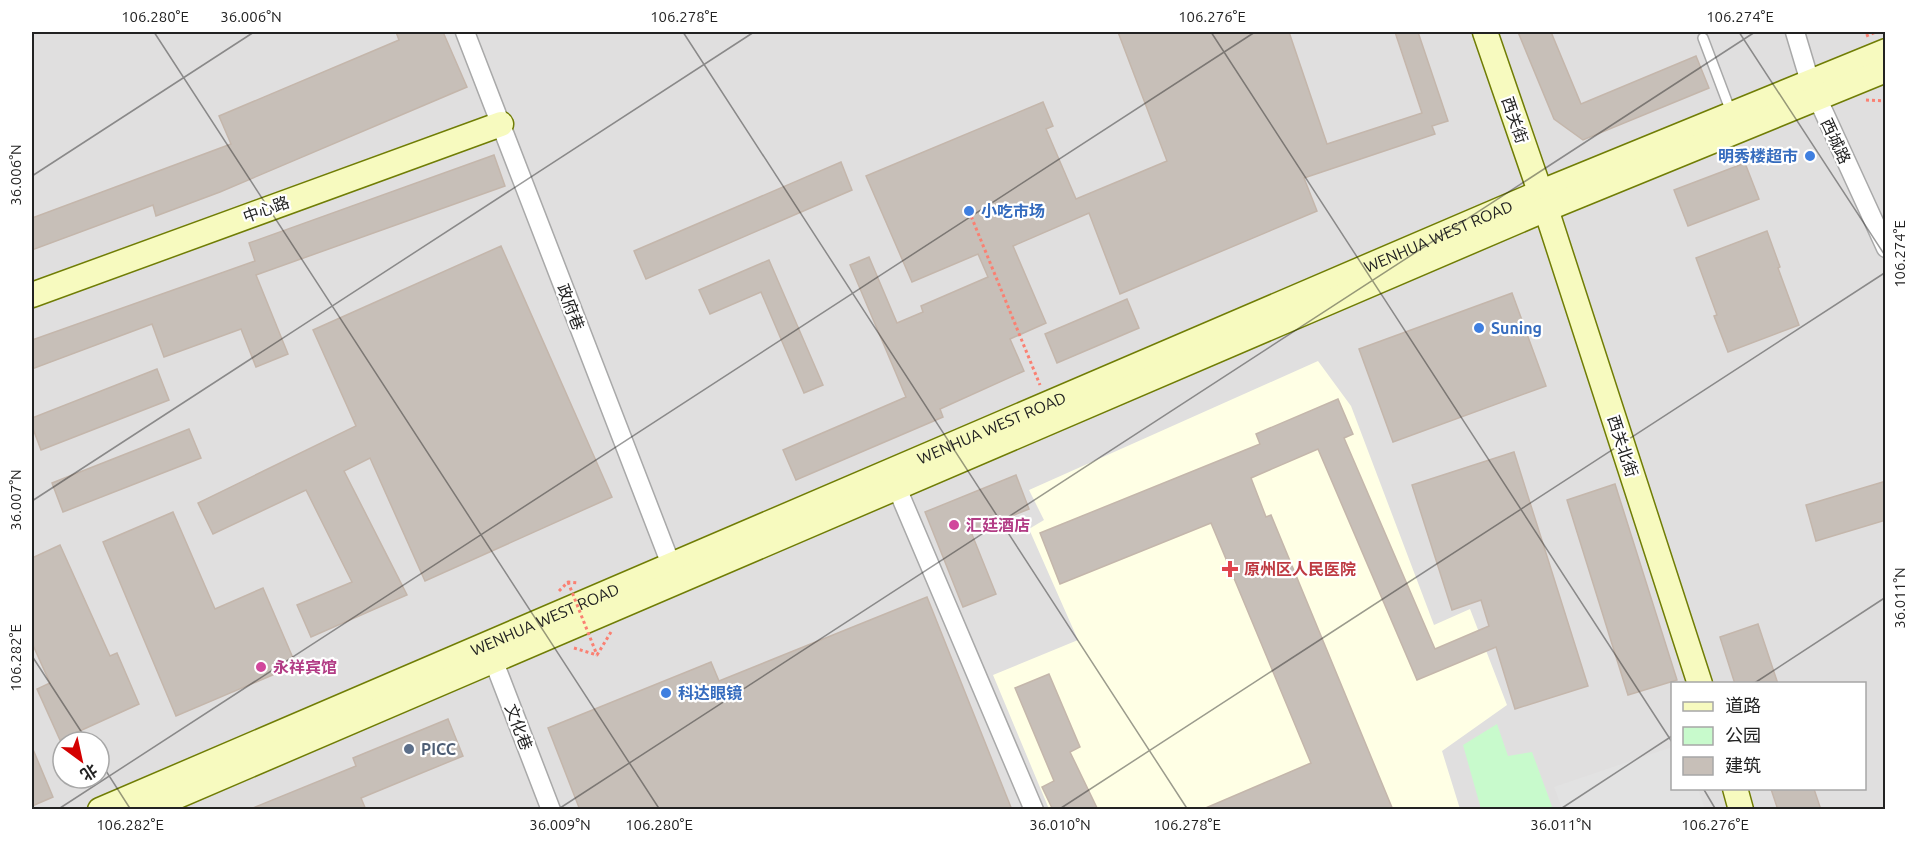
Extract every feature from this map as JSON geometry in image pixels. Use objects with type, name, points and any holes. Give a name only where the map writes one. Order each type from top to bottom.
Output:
[{"type":"main road","name":"西关街","points":[[1485,32],[1542,201]]},
{"type":"main road","name":"WENHUA WEST ROAD","points":[[100,810],[490,652],[674,574],[1048,404],[1813,90],[1886,51]]},
{"type":"main road","name":"WENHUA WEST ROAD","points":[[674,574],[897,488],[1542,201],[1731,114],[1886,70]]},
{"type":"main road","name":"中心路","points":[[32,295],[501,124]]},
{"type":"main road","name":"西关北街","points":[[1542,201],[1699,682]]},
{"type":"main road","name":"WENHUA WEST ROAD","points":[[145,810],[490,652]]},
{"type":"main road","points":[[1735,790],[1742,810]]},
{"type":"street","name":"政府巷","points":[[465,32],[674,574]]},
{"type":"street","name":"西城路","points":[[1795,32],[1813,90],[1886,248]]},
{"type":"street","points":[[897,488],[1034,810]]},
{"type":"street","name":"文化巷","points":[[490,652],[551,810]]},
{"type":"lane","points":[[1703,38],[1731,114]]},
{"type":"path","points":[[969,211],[1048,404]]},
{"type":"path","points":[[568,582],[597,655]]},
{"type":"shaded area","points":[[32,32],[1885,32],[1885,809],[32,809]]},
{"type":"shaded area","name":"原州区人民医院","points":[[1318,361],[1351,406],[1434,625],[1470,609],[1507,705],[1442,751],[1460,809],[1049,809],[993,675],[1078,640],[1029,529],[1044,520],[1029,490]]},
{"type":"shaded area","points":[[1671,747],[1671,790],[1698,790],[1705,809],[1562,809],[1554,787]]},
{"type":"green space","points":[[1497,724],[1508,756],[1532,752],[1553,809],[1481,809],[1463,745]]},
{"type":"building","points":[[396,32],[443,32],[467,87],[220,192],[156,216],[153,205],[32,250],[32,218],[231,144],[219,116],[399,40]]},
{"type":"building","points":[[1118,32],[1289,32],[1327,144],[1422,113],[1395,32],[1418,32],[1448,121],[1432,126],[1435,134],[1304,178],[1317,211],[1120,294],[1089,213],[1013,246],[1046,323],[1010,339],[1024,371],[940,409],[943,417],[796,480],[783,450],[906,397],[850,265],[869,257],[897,323],[923,312],[921,306],[988,277],[978,254],[912,282],[866,176],[1043,102],[1053,126],[1046,129],[1076,199],[1167,161]]},
{"type":"building","points":[[1518,32],[1551,32],[1581,104],[1696,56],[1709,88],[1583,140],[1554,119]]},
{"type":"building","points":[[494,155],[505,186],[256,275],[288,354],[256,367],[241,329],[164,357],[152,324],[32,369],[32,340],[255,261],[249,243]]},
{"type":"building","points":[[841,162],[852,190],[646,279],[634,251]]},
{"type":"building","points":[[1745,163],[1759,199],[1688,226],[1674,190]]},
{"type":"building","points":[[1767,231],[1799,325],[1728,352],[1696,258]]},
{"type":"building","points":[[501,246],[612,497],[425,581],[370,458],[344,471],[407,595],[311,637],[297,605],[352,582],[306,490],[213,534],[198,503],[356,426],[313,330]]},
{"type":"building","points":[[769,260],[823,385],[804,393],[761,292],[710,314],[699,290]]},
{"type":"building","points":[[1512,293],[1546,386],[1393,442],[1359,349]]},
{"type":"building","points":[[1127,299],[1139,328],[1057,363],[1045,334]]},
{"type":"building","points":[[157,369],[169,400],[41,450],[32,426],[32,418]]},
{"type":"building","points":[[1338,399],[1353,434],[1344,438],[1435,649],[1489,626],[1481,600],[1452,610],[1412,485],[1514,452],[1588,686],[1515,709],[1496,647],[1417,680],[1318,449],[1251,478],[1266,517],[1271,515],[1393,810],[1201,810],[1311,763],[1211,523],[1060,584],[1040,533],[1260,444],[1256,434]]},
{"type":"building","points":[[189,429],[201,458],[63,512],[52,483]]},
{"type":"building","points":[[1016,475],[1029,509],[971,532],[996,594],[963,607],[925,512]]},
{"type":"building","points":[[1886,481],[1886,520],[1816,541],[1806,505]]},
{"type":"building","points":[[1615,484],[1677,680],[1628,695],[1567,500]]},
{"type":"building","points":[[173,512],[215,609],[263,588],[296,665],[176,716],[103,542]]},
{"type":"building","points":[[60,545],[110,656],[117,653],[139,704],[82,730],[55,730],[37,689],[50,683],[32,643],[32,558]]},
{"type":"building","points":[[927,597],[1012,810],[580,810],[548,728],[711,662],[719,681]]},
{"type":"building","points":[[1758,624],[1777,682],[1734,682],[1720,637]]},
{"type":"building","points":[[1049,674],[1080,747],[1070,752],[1098,810],[1053,810],[1042,787],[1054,781],[1015,688]]},
{"type":"building","points":[[448,719],[463,756],[361,798],[366,810],[248,810],[356,766],[353,758]]},
{"type":"building","points":[[32,747],[53,797],[32,806]]},
{"type":"building","points":[[1771,790],[1814,790],[1821,810],[1778,810]]},
{"type":"place","name":"明秀楼超市","points":[[1810,156]]},
{"type":"place","name":"小吃市场","points":[[969,211]]},
{"type":"place","name":"Suning","points":[[1479,328]]},
{"type":"place","name":"汇廷酒店","points":[[954,525]]},
{"type":"place","name":"原州区人民医院","points":[[1230,569]]},
{"type":"place","name":"永祥宾馆","points":[[261,667]]},
{"type":"place","name":"科达眼镜","points":[[666,693]]},
{"type":"place","name":"PICC","points":[[409,749]]}]
